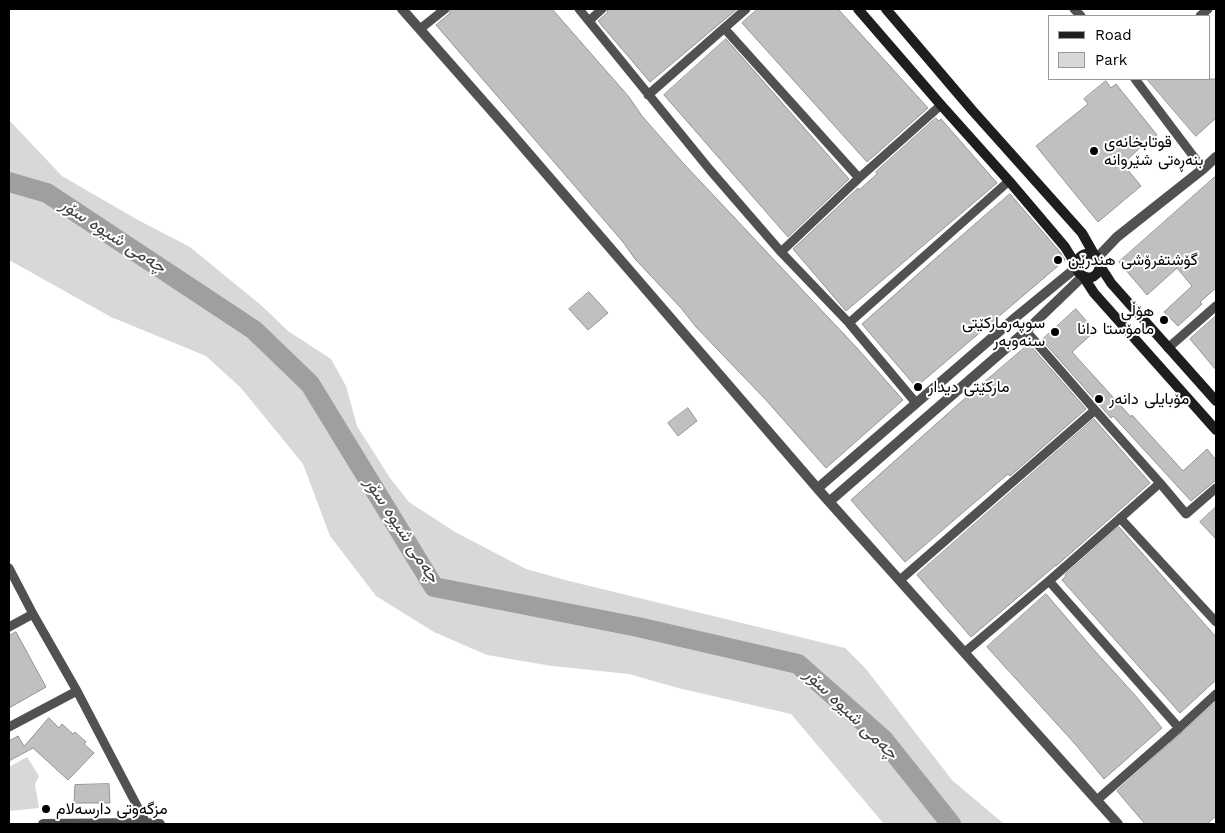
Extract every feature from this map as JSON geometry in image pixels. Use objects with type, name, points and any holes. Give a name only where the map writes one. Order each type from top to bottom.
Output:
[{"type":"main road","points":[[858,9],[1065,247],[1079,273],[1094,293],[1216,430]]},
{"type":"main road","points":[[886,9],[972,110],[1082,233],[1110,283],[1216,401]]},
{"type":"main road","points":[[1076,266],[1078,259],[1082,255],[1088,254],[1097,259]]},
{"type":"main road","points":[[1083,276],[1090,278],[1099,271],[1097,259]]},
{"type":"street","points":[[402,9],[818,488],[1118,824]]},
{"type":"street","points":[[420,29],[445,9]]},
{"type":"street","points":[[579,9],[590,20],[710,170],[781,252],[850,323],[916,403]]},
{"type":"street","points":[[590,20],[602,9]]},
{"type":"street","points":[[648,94],[746,9]]},
{"type":"street","points":[[724,28],[859,178]]},
{"type":"street","points":[[1136,80],[1203,169]]},
{"type":"street","points":[[781,252],[859,178],[941,105]]},
{"type":"street","points":[[1097,259],[1117,237],[1216,157]]},
{"type":"street","points":[[850,323],[1009,181]]},
{"type":"street","points":[[818,488],[1076,266]]},
{"type":"street","points":[[830,501],[1026,330],[1083,276]]},
{"type":"street","points":[[1168,348],[1216,306]]},
{"type":"street","points":[[1026,330],[1186,514],[1216,488]]},
{"type":"street","points":[[900,580],[1095,410]]},
{"type":"street","points":[[965,652],[1160,483]]},
{"type":"street","points":[[1120,518],[1216,622]]},
{"type":"street","points":[[9,568],[77,691],[146,823]]},
{"type":"street","points":[[1049,581],[1180,728]]},
{"type":"street","points":[[9,627],[33,614]]},
{"type":"street","points":[[9,727],[77,691]]},
{"type":"street","points":[[1097,800],[1216,694]]},
{"type":"street","points":[[44,824],[160,824]]},
{"type":"green space","points":[[9,120],[62,176],[138,220],[190,247],[262,306],[288,331],[331,359],[346,386],[357,426],[390,478],[409,502],[455,532],[526,569],[845,648],[866,669],[952,780],[1004,824],[884,824],[791,714],[678,688],[629,674],[552,666],[487,655],[434,632],[376,596],[330,536],[303,464],[241,388],[206,356],[111,317],[9,260]]},
{"type":"green space","points":[[27,757],[39,776],[35,784],[39,808],[9,811],[9,767]]},
{"type":"building","points":[[451,9],[552,9],[629,97],[642,116],[684,164],[857,348],[903,400],[826,468],[766,400],[696,327],[681,308],[635,259],[623,242],[436,25],[449,14]]},
{"type":"building","points":[[608,9],[737,9],[650,82],[598,21],[607,13]]},
{"type":"building","points":[[758,9],[838,9],[928,108],[867,162],[742,23]]},
{"type":"building","points":[[726,39],[849,179],[788,237],[664,95]]},
{"type":"building","points":[[1216,79],[1216,118],[1196,136],[1148,80]]},
{"type":"building","points":[[1106,81],[1111,88],[1116,84],[1157,135],[1146,142],[1123,164],[1141,186],[1098,222],[1036,146],[1088,104],[1084,99]]},
{"type":"building","points":[[936,118],[939,121],[941,119],[997,183],[846,311],[793,249]]},
{"type":"building","points":[[1216,176],[1216,288],[1178,326],[1164,312],[1192,286],[1177,268],[1147,295],[1119,262]]},
{"type":"building","points":[[1010,194],[1065,260],[916,387],[862,324]]},
{"type":"building","points":[[589,292],[608,313],[588,330],[569,309]]},
{"type":"building","points":[[1076,309],[1095,331],[1072,352],[1131,417],[1132,415],[1183,471],[1207,449],[1216,460],[1216,480],[1191,501],[1113,416],[1111,418],[1042,340]]},
{"type":"building","points":[[1216,316],[1216,370],[1190,339]]},
{"type":"building","points":[[1029,344],[1086,409],[1010,476],[1008,474],[905,562],[851,500]]},
{"type":"building","points":[[688,408],[697,421],[678,436],[668,423]]},
{"type":"building","points":[[1094,419],[1150,483],[1056,566],[971,637],[917,575]]},
{"type":"building","points":[[1216,507],[1216,539],[1200,522]]},
{"type":"building","points":[[1119,527],[1216,637],[1216,680],[1180,713],[1062,580],[1065,575]]},
{"type":"building","points":[[1046,594],[1162,728],[1104,779],[1076,745],[987,647]]},
{"type":"building","points":[[16,632],[46,687],[9,708],[9,636]]},
{"type":"building","points":[[1216,702],[1216,816],[1207,824],[1145,824],[1117,791]]},
{"type":"building","points":[[49,718],[59,728],[62,724],[73,734],[75,732],[94,753],[68,780],[33,748],[9,761],[9,741],[18,736],[24,746]]},
{"type":"building","points":[[109,784],[110,803],[74,803],[75,785]]},
{"type":"waterway","name":"چەمی شیوە سۆر","points":[[9,182],[47,193],[254,330],[310,384],[434,587],[638,627],[798,664],[883,739],[951,824]]},
{"type":"place","name":"قوتابخانەی بنەڕەتی شێروانە","points":[[1094,151]]},
{"type":"place","name":"گۆشتفرۆشی هندرێن","points":[[1058,260]]},
{"type":"place","name":"هۆڵی مامۆستا دانا","points":[[1164,320]]},
{"type":"place","name":"سوپەرمارکێتی سنەوبەر","points":[[1055,332]]},
{"type":"place","name":"مارکێتی دیدار","points":[[918,387]]},
{"type":"place","name":"مۆبایلی دانەر","points":[[1099,399]]},
{"type":"place","name":"مزگەوتی دارسەلام","points":[[46,809]]}]
